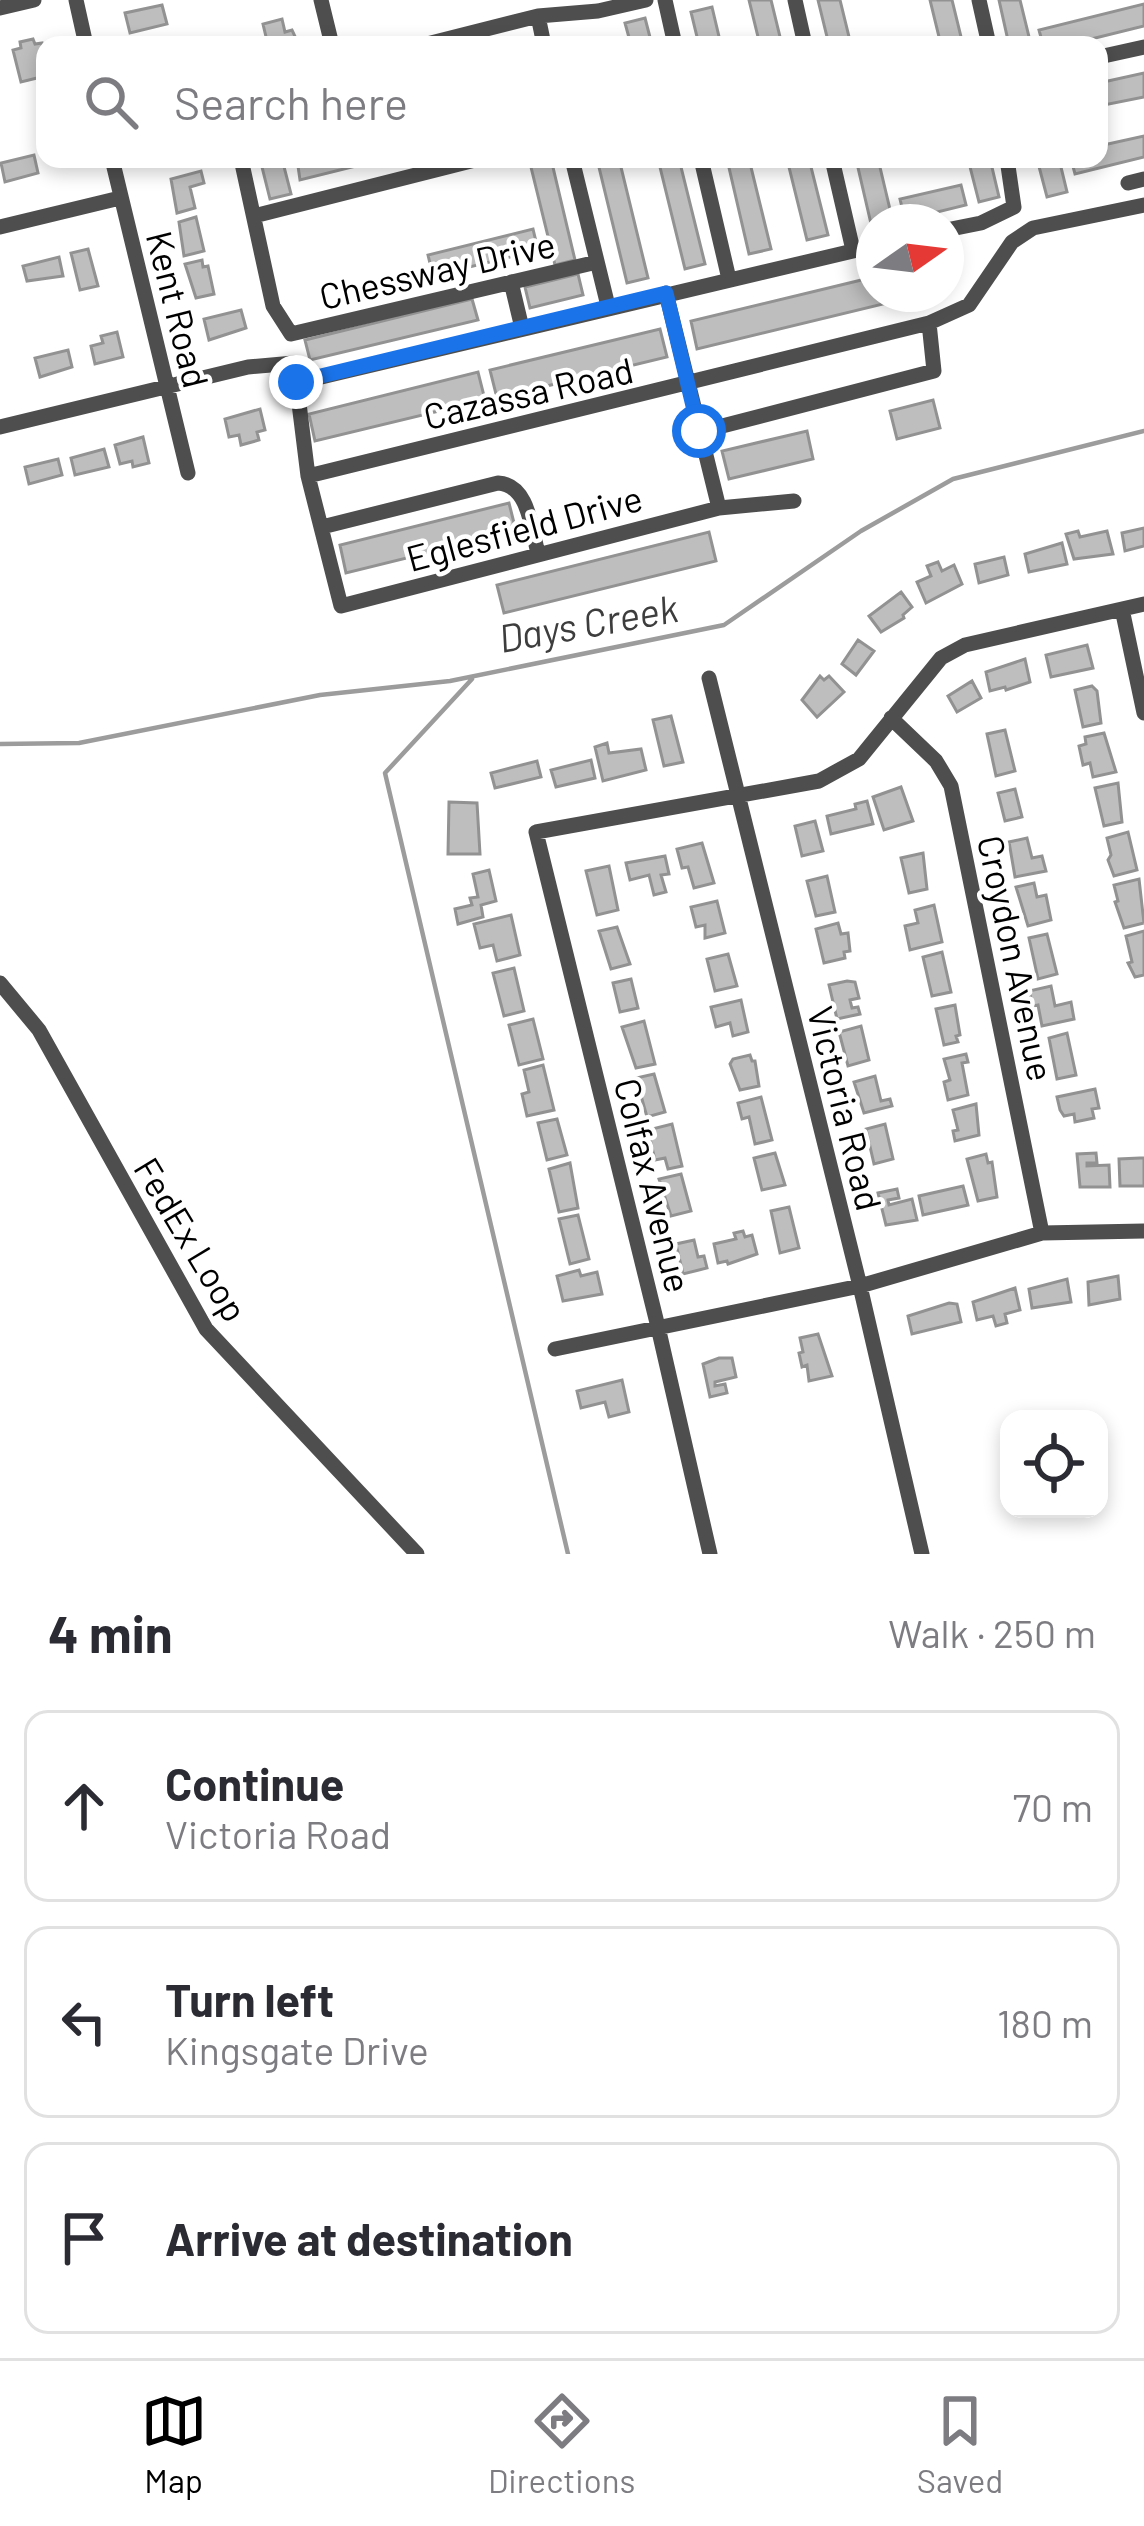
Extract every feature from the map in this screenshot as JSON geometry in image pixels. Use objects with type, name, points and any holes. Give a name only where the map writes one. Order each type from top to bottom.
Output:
[{"type":"street","points":[[0,8],[34,0]]},
{"type":"street","points":[[76,0],[84,36]]},
{"type":"street","points":[[321,0],[330,36]]},
{"type":"street","points":[[459,36],[538,16],[646,0]]},
{"type":"street","points":[[665,0],[674,36]]},
{"type":"street","points":[[795,0],[803,36]]},
{"type":"street","points":[[979,0],[987,36]]},
{"type":"street","points":[[538,16],[542,36]]},
{"type":"street","points":[[1108,55],[1144,47]]},
{"type":"street","name":"Kent Road","points":[[114,168],[188,472]]},
{"type":"street","points":[[244,168],[254,216],[443,168]]},
{"type":"street","points":[[574,168],[608,306]]},
{"type":"street","points":[[703,168],[729,279]]},
{"type":"street","points":[[834,168],[853,250]]},
{"type":"street","points":[[964,226],[1014,207],[1008,168]]},
{"type":"street","points":[[0,227],[120,198]]},
{"type":"street","name":"Cazassa Road","points":[[308,476],[928,323],[969,305],[1012,242],[1033,228],[1144,205]]},
{"type":"street","name":"Chessway Drive","points":[[254,216],[273,306],[291,334],[597,262]]},
{"type":"street","points":[[296,382],[856,249]]},
{"type":"street","points":[[511,282],[522,328]]},
{"type":"street","points":[[666,293],[719,508]]},
{"type":"street","points":[[699,431],[934,371],[928,323]]},
{"type":"street","points":[[0,427],[248,367],[294,363],[308,476],[322,527],[498,483],[510,484],[520,492],[538,553]]},
{"type":"street","name":"Eglesfield Drive","points":[[322,527],[341,606],[719,508],[794,501]]},
{"type":"street","points":[[737,795],[819,781],[859,759],[941,658],[965,645],[1144,604]]},
{"type":"street","points":[[1122,609],[1144,713]]},
{"type":"street","name":"Victoria Road","points":[[709,678],[922,1554]]},
{"type":"street","name":"Croydon Avenue","points":[[891,718],[936,761],[951,786],[1042,1233]]},
{"type":"street","name":"Colfax Avenue","points":[[710,1554],[536,832],[737,795]]},
{"type":"street","name":"FedEx Loop","points":[[0,983],[39,1030],[206,1329],[417,1554]]},
{"type":"street","points":[[555,1349],[860,1286],[1042,1233],[1144,1231]]},
{"type":"building","points":[[749,0],[771,0],[780,36],[758,36]]},
{"type":"building","points":[[818,0],[840,0],[849,36],[827,36]]},
{"type":"building","points":[[930,0],[952,0],[961,36],[939,36]]},
{"type":"building","points":[[999,0],[1020,0],[1029,36],[1007,36]]},
{"type":"building","points":[[1144,4],[1144,26],[1103,36],[1041,36],[1039,30]]},
{"type":"building","points":[[162,5],[167,24],[130,33],[125,13]]},
{"type":"building","points":[[712,7],[719,36],[697,36],[691,12]]},
{"type":"building","points":[[645,18],[650,36],[629,36],[625,23]]},
{"type":"building","points":[[282,19],[285,32],[292,30],[295,36],[266,36],[263,24]]},
{"type":"building","points":[[33,39],[36,44],[36,78],[21,82],[13,50],[21,48],[20,42]]},
{"type":"building","points":[[1144,73],[1144,97],[1108,104],[1108,81]]},
{"type":"building","points":[[1144,136],[1144,157],[1108,166],[1108,144]]},
{"type":"building","points":[[34,155],[38,173],[5,182],[1,163]]},
{"type":"building","points":[[262,168],[284,168],[291,194],[270,199]]},
{"type":"building","points":[[298,168],[348,168],[300,180]]},
{"type":"building","points":[[531,168],[553,168],[575,260],[555,265]]},
{"type":"building","points":[[599,168],[621,168],[648,278],[627,283]]},
{"type":"building","points":[[660,168],[681,168],[705,264],[685,269]]},
{"type":"building","points":[[729,168],[751,168],[771,249],[749,254]]},
{"type":"building","points":[[789,168],[811,168],[828,235],[807,240]]},
{"type":"building","points":[[858,168],[880,168],[889,204],[866,204]]},
{"type":"building","points":[[970,168],[992,168],[999,197],[979,202]]},
{"type":"building","points":[[1039,168],[1061,168],[1067,192],[1047,197]]},
{"type":"building","points":[[201,171],[204,183],[190,187],[195,208],[177,213],[171,179]]},
{"type":"building","points":[[961,185],[966,205],[901,204],[900,199]]},
{"type":"building","points":[[196,217],[204,251],[184,256],[179,222]]},
{"type":"building","points":[[533,229],[538,250],[433,276],[428,255]]},
{"type":"building","points":[[88,249],[98,286],[80,290],[71,253]]},
{"type":"building","points":[[59,257],[63,276],[27,281],[23,266]]},
{"type":"building","points":[[202,260],[203,267],[208,266],[214,294],[196,298],[185,264]]},
{"type":"building","points":[[578,274],[583,295],[530,308],[525,287]]},
{"type":"building","points":[[856,281],[856,311],[697,349],[691,321]]},
{"type":"building","points":[[472,299],[478,320],[310,360],[305,340]]},
{"type":"building","points":[[241,310],[246,328],[209,340],[204,319]]},
{"type":"building","points":[[660,329],[667,357],[497,398],[490,370]]},
{"type":"building","points":[[117,332],[123,357],[95,364],[91,346],[103,343],[101,336]]},
{"type":"building","points":[[68,350],[72,367],[40,377],[35,358]]},
{"type":"building","points":[[478,372],[485,400],[315,441],[309,414]]},
{"type":"building","points":[[933,400],[940,428],[897,439],[890,411]]},
{"type":"building","points":[[260,409],[265,430],[257,432],[259,440],[241,445],[239,435],[229,437],[225,419]]},
{"type":"building","points":[[807,431],[813,459],[729,479],[722,451]]},
{"type":"building","points":[[143,437],[149,463],[120,464],[115,445]]},
{"type":"building","points":[[104,449],[109,467],[75,475],[71,458]]},
{"type":"building","points":[[58,459],[62,475],[29,484],[25,467]]},
{"type":"building","points":[[509,503],[516,531],[346,573],[340,545]]},
{"type":"building","points":[[1144,528],[1144,546],[1125,551],[1122,533]]},
{"type":"building","points":[[1078,531],[1080,537],[1107,531],[1113,554],[1074,559],[1066,534]]},
{"type":"building","points":[[709,532],[716,561],[504,613],[497,585]]},
{"type":"building","points":[[1062,543],[1067,564],[1029,572],[1025,554]]},
{"type":"building","points":[[1004,557],[1008,575],[979,583],[975,564]]},
{"type":"building","points":[[938,562],[942,571],[954,565],[962,584],[926,603],[917,582],[931,576],[927,566]]},
{"type":"building","points":[[901,592],[912,607],[881,632],[869,616]]},
{"type":"building","points":[[858,640],[874,651],[856,675],[842,664]]},
{"type":"building","points":[[1087,645],[1093,668],[1051,677],[1046,655]]},
{"type":"building","points":[[1025,659],[1030,682],[990,691],[986,672]]},
{"type":"building","points":[[820,676],[824,680],[829,676],[844,692],[817,717],[802,700]]},
{"type":"building","points":[[972,681],[981,698],[957,712],[948,696]]},
{"type":"building","points":[[1092,686],[1097,691],[1101,723],[1083,727],[1075,690]]},
{"type":"building","points":[[671,716],[683,762],[664,766],[653,720]]},
{"type":"building","points":[[1005,730],[1015,771],[996,776],[987,734]]},
{"type":"building","points":[[1104,733],[1116,772],[1093,777],[1090,763],[1083,765],[1079,746],[1086,744],[1085,737]]},
{"type":"building","points":[[607,743],[609,753],[641,749],[646,770],[603,781],[595,747]]},
{"type":"building","points":[[591,760],[595,778],[556,787],[551,770]]},
{"type":"building","points":[[537,761],[541,777],[495,788],[491,773]]},
{"type":"building","points":[[1118,783],[1122,822],[1104,826],[1095,788]]},
{"type":"building","points":[[901,787],[913,821],[884,830],[873,797]]},
{"type":"building","points":[[1015,789],[1022,817],[1005,821],[998,793]]},
{"type":"building","points":[[867,801],[873,824],[831,834],[827,816],[856,809],[855,804]]},
{"type":"building","points":[[449,802],[477,803],[480,854],[448,854]]},
{"type":"building","points":[[815,821],[823,851],[802,856],[795,826]]},
{"type":"building","points":[[1128,832],[1137,870],[1114,876],[1107,838]]},
{"type":"building","points":[[1027,838],[1032,858],[1042,856],[1046,871],[1015,877],[1009,842]]},
{"type":"building","points":[[702,843],[714,883],[694,888],[677,849]]},
{"type":"building","points":[[923,853],[927,889],[909,893],[901,858]]},
{"type":"building","points":[[665,856],[669,874],[661,875],[666,892],[654,895],[649,875],[630,880],[626,863]]},
{"type":"building","points":[[609,866],[618,910],[597,915],[586,871]]},
{"type":"building","points":[[489,870],[496,901],[481,905],[483,917],[458,924],[455,909],[472,905],[470,898],[478,897],[473,874]]},
{"type":"building","points":[[827,876],[835,912],[816,916],[807,881]]},
{"type":"building","points":[[1139,879],[1144,923],[1124,928],[1114,885]]},
{"type":"building","points":[[1034,883],[1037,897],[1046,895],[1051,920],[1028,926],[1016,887]]},
{"type":"building","points":[[717,901],[725,933],[705,938],[705,925],[696,927],[691,907]]},
{"type":"building","points":[[934,905],[942,942],[910,950],[905,926],[918,923],[915,910]]},
{"type":"building","points":[[511,915],[520,955],[497,961],[493,945],[480,948],[474,924]]},
{"type":"building","points":[[838,923],[841,934],[848,933],[850,951],[844,952],[845,958],[824,963],[816,929]]},
{"type":"building","points":[[617,927],[630,964],[611,969],[599,931]]},
{"type":"building","points":[[1144,931],[1144,975],[1135,977],[1128,963],[1132,962],[1126,936]]},
{"type":"building","points":[[1047,934],[1057,974],[1038,979],[1029,938]]},
{"type":"building","points":[[942,952],[951,992],[932,996],[923,957]]},
{"type":"building","points":[[728,954],[737,986],[715,991],[707,959]]},
{"type":"building","points":[[514,968],[524,1011],[504,1016],[493,973]]},
{"type":"building","points":[[631,979],[638,1008],[620,1012],[613,983]]},
{"type":"building","points":[[855,982],[859,998],[850,1000],[860,1014],[837,1019],[829,985]]},
{"type":"building","points":[[1051,986],[1055,1006],[1071,1002],[1074,1019],[1042,1026],[1029,991]]},
{"type":"building","points":[[741,1000],[748,1032],[733,1036],[730,1023],[716,1027],[711,1007]]},
{"type":"building","points":[[955,1005],[960,1035],[958,1042],[944,1045],[936,1009]]},
{"type":"building","points":[[533,1019],[543,1059],[519,1065],[509,1025]]},
{"type":"building","points":[[644,1021],[655,1064],[636,1068],[622,1027]]},
{"type":"building","points":[[861,1026],[869,1060],[848,1066],[839,1032]]},
{"type":"building","points":[[1067,1033],[1076,1075],[1057,1079],[1049,1038]]},
{"type":"building","points":[[966,1054],[968,1062],[962,1063],[968,1095],[948,1100],[944,1082],[950,1080],[944,1059]]},
{"type":"building","points":[[750,1055],[759,1086],[740,1090],[730,1064]]},
{"type":"building","points":[[543,1065],[554,1110],[527,1116],[524,1070]]},
{"type":"building","points":[[654,1074],[665,1112],[647,1117],[636,1078]]},
{"type":"building","points":[[875,1076],[881,1101],[890,1099],[892,1106],[864,1113],[854,1082]]},
{"type":"building","points":[[1095,1089],[1099,1108],[1092,1109],[1094,1118],[1075,1122],[1074,1114],[1064,1116],[1057,1097]]},
{"type":"building","points":[[761,1097],[772,1140],[755,1144],[749,1117],[742,1119],[738,1103]]},
{"type":"building","points":[[976,1104],[979,1135],[955,1141],[953,1131],[958,1130],[953,1110]]},
{"type":"building","points":[[557,1119],[567,1155],[547,1160],[538,1123]]},
{"type":"building","points":[[672,1124],[682,1166],[668,1169],[665,1158],[655,1160],[648,1130]]},
{"type":"building","points":[[885,1124],[893,1159],[874,1164],[866,1129]]},
{"type":"building","points":[[775,1153],[785,1185],[762,1190],[754,1158]]},
{"type":"building","points":[[1096,1153],[1097,1163],[1087,1166],[1109,1165],[1110,1187],[1080,1187],[1077,1154]]},
{"type":"building","points":[[986,1154],[988,1163],[992,1162],[997,1197],[978,1201],[967,1159]]},
{"type":"building","points":[[1144,1158],[1144,1186],[1120,1186],[1119,1159]]},
{"type":"building","points":[[570,1163],[578,1208],[559,1212],[549,1169]]},
{"type":"building","points":[[681,1174],[691,1211],[671,1216],[659,1179]]},
{"type":"building","points":[[963,1186],[968,1205],[923,1215],[919,1196]]},
{"type":"building","points":[[897,1189],[899,1198],[888,1200],[889,1205],[912,1199],[917,1220],[886,1225],[878,1193]]},
{"type":"building","points":[[789,1207],[799,1248],[780,1253],[771,1211]]},
{"type":"building","points":[[578,1215],[589,1259],[570,1264],[559,1219]]},
{"type":"building","points":[[743,1231],[745,1237],[752,1235],[757,1254],[718,1263],[714,1244],[736,1239],[734,1233]]},
{"type":"building","points":[[694,1240],[707,1268],[683,1274],[676,1244]]},
{"type":"building","points":[[579,1270],[581,1276],[597,1272],[602,1294],[563,1301],[557,1276]]},
{"type":"building","points":[[1118,1276],[1120,1299],[1089,1305],[1088,1282]]},
{"type":"building","points":[[1067,1279],[1071,1302],[1032,1308],[1029,1289]]},
{"type":"building","points":[[1015,1288],[1020,1310],[1005,1314],[1007,1323],[996,1326],[993,1316],[977,1320],[973,1302]]},
{"type":"building","points":[[957,1304],[961,1322],[912,1334],[908,1316]]},
{"type":"building","points":[[818,1334],[832,1376],[809,1381],[799,1353],[803,1352],[800,1338]]},
{"type":"building","points":[[732,1358],[736,1377],[715,1382],[715,1386],[725,1384],[727,1393],[710,1397],[703,1364]]},
{"type":"building","points":[[622,1380],[629,1412],[609,1417],[605,1402],[581,1408],[577,1391]]},
{"type":"waterway","name":"Days Creek","points":[[0,744],[79,743],[320,695],[450,681],[724,625],[861,531],[953,479],[1144,431]]},
{"type":"waterway","points":[[472,679],[385,773],[568,1554]]},
{"type":"route","points":[[296,382],[666,293],[699,431]]}]
